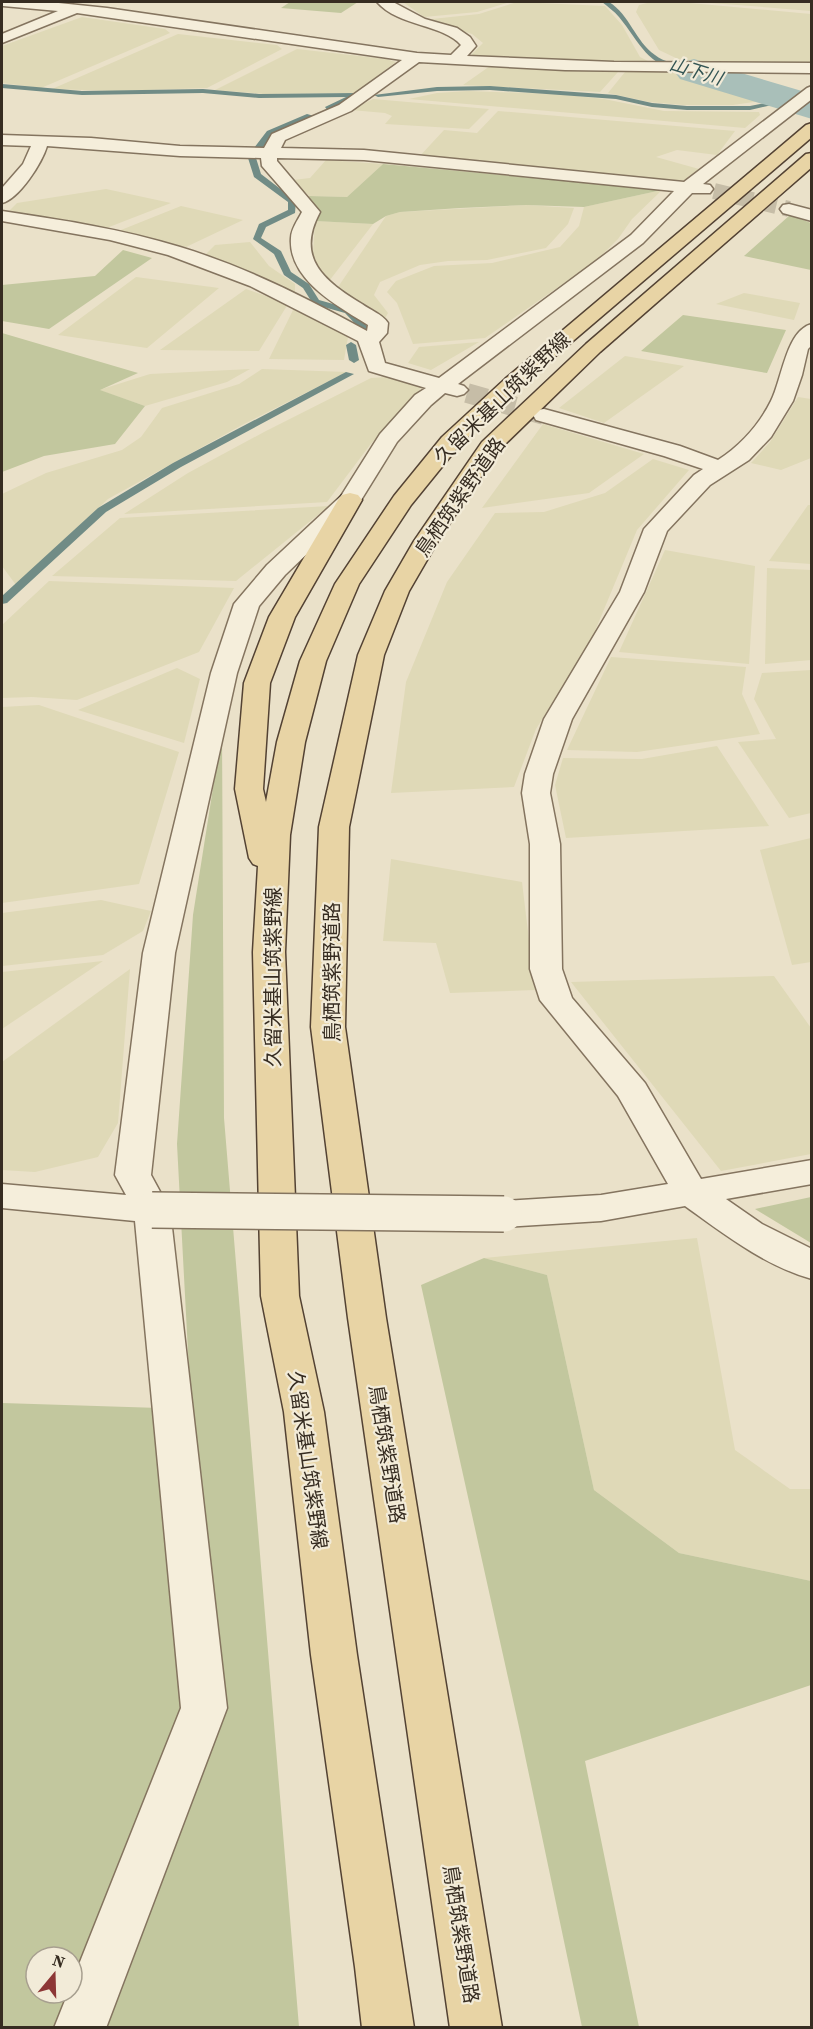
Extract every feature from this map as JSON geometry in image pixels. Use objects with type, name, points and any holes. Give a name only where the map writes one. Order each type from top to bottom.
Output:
[{"type":"main road","name":"鳥栖筑紫野道路","points":[[476,2028],[366,1318],[328,1027],[334,827],[370,655],[397,591],[426,541],[490,447],[593,348],[661,290],[808,141]]},
{"type":"main road","name":"久留米基山筑紫野線","points":[[388,2028],[381,1967],[334,1655],[304,1412],[280,1296],[269,952],[275,835],[291,742],[313,661],[347,584],[402,501],[450,442],[512,383],[808,141]]},
{"type":"main road","points":[[661,290],[802,190]]},
{"type":"main road","points":[[272,892],[249,789],[257,683],[282,618],[350,500]]},
{"type":"street","points":[[3,2],[77,8],[300,43],[416,57],[661,67],[812,68]]},
{"type":"street","points":[[384,2],[413,19],[459,34],[469,46],[455,60]]},
{"type":"street","points":[[2,39],[77,8]]},
{"type":"street","points":[[368,340],[376,333],[378,323],[319,283],[304,255],[300,237],[311,212],[268,162],[278,137],[345,108],[416,57]]},
{"type":"street","points":[[80,2028],[204,1708],[152,1210],[133,1175],[159,953],[224,673],[247,604],[276,570],[350,500],[388,439],[423,400],[637,239],[689,186],[802,99]]},
{"type":"street","points":[[62,142],[85,124]]},
{"type":"street","points":[[2,140],[180,151],[364,155],[689,186],[714,191]]},
{"type":"street","points":[[2,198],[18,181],[39,150],[40,142]]},
{"type":"street","points":[[789,209],[812,216]]},
{"type":"street","points":[[2,216],[114,234],[148,243],[282,293],[368,340],[376,367],[467,393]]},
{"type":"street","points":[[812,330],[798,349],[792,375],[782,401],[763,432],[741,455],[702,480],[656,529],[632,592],[558,719],[539,774],[536,793],[545,844],[546,969],[556,999],[633,1091],[671,1161],[691,1192],[749,1233],[812,1266]]},
{"type":"street","points":[[544,415],[672,451],[721,468]]},
{"type":"street","points":[[2,1196],[152,1210],[504,1214],[601,1208],[812,1172]]},
{"type":"shaded area","points":[[403,2],[510,2],[477,12],[424,17]]},
{"type":"shaded area","points":[[517,2],[605,6],[622,25],[640,57],[652,63],[470,56],[483,43],[472,34],[433,22],[432,19],[479,14]]},
{"type":"shaded area","points":[[651,2],[679,2],[811,14],[811,63],[695,63],[678,59],[659,50],[636,12],[639,5]]},
{"type":"shaded area","points":[[697,2],[811,2],[811,11],[751,6]]},
{"type":"shaded area","points":[[82,17],[165,29],[170,33],[41,88],[2,83],[2,46]]},
{"type":"shaded area","points":[[178,34],[277,45],[282,49],[207,88],[115,91],[52,89]]},
{"type":"shaded area","points":[[297,49],[396,62],[355,93],[264,94],[215,90]]},
{"type":"shaded area","points":[[490,66],[618,72],[600,92],[463,85]]},
{"type":"shaded area","points":[[625,72],[684,72],[768,100],[733,105],[683,105],[649,102],[608,93]]},
{"type":"shaded area","points":[[468,91],[558,94],[604,99],[664,111],[759,112],[760,115],[745,128],[409,99],[437,93]]},
{"type":"shaded area","points":[[373,99],[489,109],[469,129],[385,124],[392,116],[385,113],[351,110]]},
{"type":"shaded area","points":[[498,111],[735,131],[717,155],[677,150],[656,157],[699,169],[684,180],[676,181],[418,158],[444,130],[477,133]]},
{"type":"shaded area","points":[[326,160],[383,164],[347,197],[309,196],[293,180],[310,178]]},
{"type":"shaded area","points":[[106,189],[171,203],[104,229],[6,214],[17,203]]},
{"type":"shaded area","points":[[662,190],[632,219],[618,239],[596,261],[485,338],[413,344],[397,303],[387,292],[396,281],[434,266],[492,263],[560,247],[579,226],[584,207]]},
{"type":"shaded area","points":[[526,205],[574,208],[568,224],[546,248],[487,260],[448,261],[420,265],[380,282],[374,295],[388,313],[383,322],[336,290],[386,216],[400,212]]},
{"type":"shaded area","points":[[181,206],[243,220],[186,247],[116,232]]},
{"type":"shaded area","points":[[315,221],[373,224],[326,285],[313,254]]},
{"type":"shaded area","points":[[250,242],[269,266],[295,284],[295,293],[203,257],[215,245]]},
{"type":"shaded area","points":[[136,277],[219,288],[147,348],[58,335]]},
{"type":"shaded area","points":[[246,289],[288,304],[259,351],[160,350]]},
{"type":"shaded area","points":[[744,293],[800,303],[794,320],[716,304]]},
{"type":"shaded area","points":[[295,306],[348,337],[344,360],[269,359]]},
{"type":"shaded area","points":[[479,342],[431,370],[408,363],[419,347]]},
{"type":"shaded area","points":[[625,356],[684,366],[604,423],[559,408]]},
{"type":"shaded area","points":[[250,369],[227,382],[145,406],[99,390],[150,374]]},
{"type":"shaded area","points":[[262,369],[347,372],[242,425],[108,499],[16,585],[2,566],[2,494],[46,473],[122,450],[141,437],[162,408],[239,384]]},
{"type":"shaded area","points":[[386,377],[423,386],[370,445],[327,502],[124,514],[188,473],[264,432],[371,378]]},
{"type":"shaded area","points":[[798,397],[811,399],[811,458],[781,470],[751,463],[770,442]]},
{"type":"shaded area","points":[[543,424],[644,454],[589,493],[482,508]]},
{"type":"shaded area","points":[[653,459],[689,470],[637,530],[590,643],[536,729],[514,787],[391,793],[406,682],[447,582],[495,513],[544,512],[605,493]]},
{"type":"shaded area","points":[[808,505],[811,505],[811,564],[769,561]]},
{"type":"shaded area","points":[[329,506],[236,581],[52,576],[120,518]]},
{"type":"shaded area","points":[[665,550],[755,566],[749,664],[619,652]]},
{"type":"shaded area","points":[[767,568],[811,570],[811,660],[765,664]]},
{"type":"shaded area","points":[[49,581],[234,588],[199,652],[77,700],[2,698],[2,625]]},
{"type":"shaded area","points":[[611,657],[746,667],[742,694],[760,734],[637,752],[567,750]]},
{"type":"shaded area","points":[[177,668],[200,679],[184,743],[78,710]]},
{"type":"shaded area","points":[[811,670],[811,813],[789,818],[738,742],[776,739],[754,699],[762,673]]},
{"type":"shaded area","points":[[39,705],[179,752],[139,884],[2,903],[2,707]]},
{"type":"shaded area","points":[[717,746],[769,826],[566,838],[555,785],[563,758],[642,759]]},
{"type":"shaded area","points":[[811,838],[811,962],[792,965],[760,850]]},
{"type":"shaded area","points":[[391,859],[522,882],[535,990],[450,993],[436,943],[383,941]]},
{"type":"shaded area","points":[[101,900],[151,911],[143,931],[103,955],[2,966],[2,913]]},
{"type":"shaded area","points":[[103,961],[2,1029],[2,972]]},
{"type":"shaded area","points":[[130,969],[118,1123],[98,1157],[35,1172],[2,1170],[2,1062]]},
{"type":"shaded area","points":[[774,976],[811,1028],[811,1154],[721,1171],[571,982]]},
{"type":"shaded area","points":[[697,1238],[735,1450],[790,1489],[811,1489],[811,1581],[679,1553],[594,1490],[547,1275],[484,1258]]},
{"type":"green space","points":[[290,2],[358,2],[341,13],[281,8]]},
{"type":"green space","points":[[383,164],[662,190],[584,207],[526,205],[400,212],[386,216],[373,224],[315,221],[309,196],[347,197]]},
{"type":"green space","points":[[790,215],[811,223],[811,270],[744,256]]},
{"type":"green space","points":[[123,250],[152,258],[49,329],[2,321],[2,285],[95,276]]},
{"type":"green space","points":[[683,315],[786,330],[767,373],[641,351]]},
{"type":"green space","points":[[2,333],[138,373],[100,390],[145,406],[115,444],[44,456],[2,472]]},
{"type":"green space","points":[[222,731],[224,1118],[299,2027],[2,2028],[2,1403],[191,1409],[177,1144],[193,915]]},
{"type":"green space","points":[[811,1197],[811,1243],[755,1209]]},
{"type":"green space","points":[[484,1258],[547,1275],[594,1490],[679,1553],[811,1581],[811,1685],[585,1761],[639,2027],[582,2027],[519,1727],[421,1285]]},
{"type":"waterway","name":"山下川","points":[[605,2],[620,13],[640,43],[653,57],[684,68]]},
{"type":"waterway","name":"山下川","points":[[694,71],[812,107]]},
{"type":"waterway","points":[[2,86],[82,93],[203,91],[259,96],[357,95]]},
{"type":"waterway","points":[[378,95],[437,89],[490,88],[616,97],[652,105],[687,108],[750,108],[786,101]]},
{"type":"waterway","points":[[328,109],[352,97]]},
{"type":"waterway","points":[[258,148],[270,133],[310,116]]},
{"type":"waterway","points":[[252,158],[257,175],[292,201],[292,211],[262,226],[257,239],[278,253],[287,273],[306,286],[316,302],[348,311],[364,328]]},
{"type":"waterway","points":[[351,345],[354,360]]},
{"type":"waterway","points":[[3,601],[102,510],[177,465],[349,374]]},
{"type":"tunnel","points":[[714,191],[789,209]]},
{"type":"tunnel","points":[[467,393],[544,415]]}]
